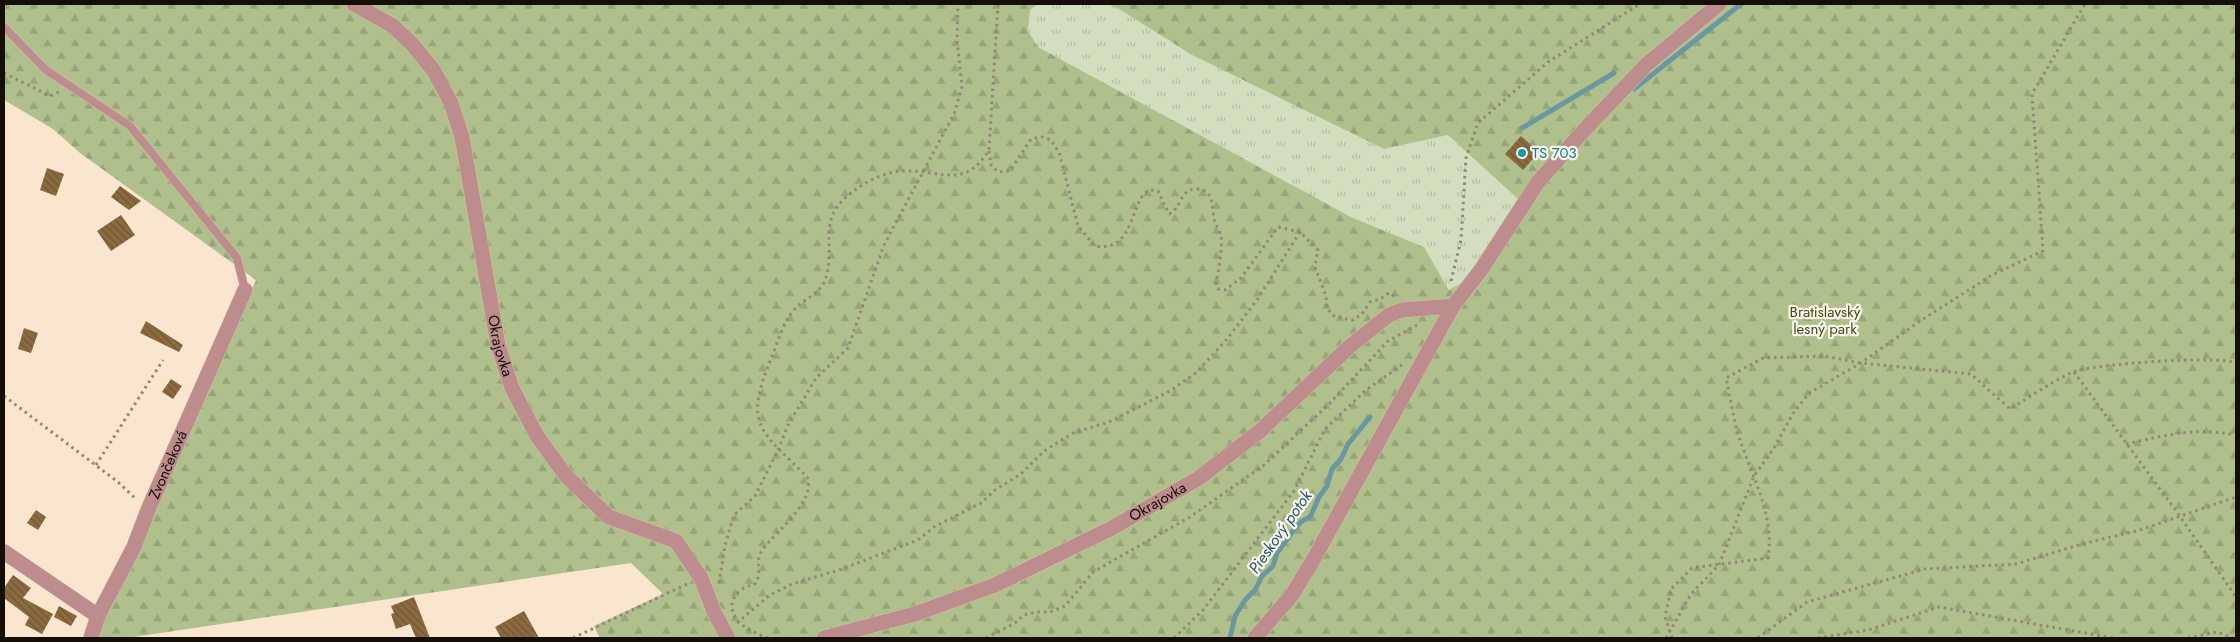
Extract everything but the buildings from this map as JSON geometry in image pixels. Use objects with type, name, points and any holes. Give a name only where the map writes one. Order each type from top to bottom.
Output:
[{"type":"street","name":"Okrajovka","points":[[354,4],[393,26],[413,45],[434,71],[450,103],[462,137],[498,345],[512,388],[538,436],[567,477],[609,517],[676,541],[701,578],[727,637]]},
{"type":"street","points":[[1255,638],[1292,595],[1453,306],[1481,270],[1538,182],[1646,65],[1719,4]]},
{"type":"street","name":"Zvončeková","points":[[91,638],[98,616],[134,547],[148,510],[245,290]]},
{"type":"street","name":"Okrajovka","points":[[824,638],[915,614],[995,585],[1058,556],[1153,506],[1198,478],[1260,431],[1349,347],[1389,315],[1402,310],[1453,306]]},
{"type":"street","points":[[4,552],[98,616]]},
{"type":"lane","points":[[4,28],[46,70],[130,126],[237,258],[245,290]]},
{"type":"path","points":[[718,588],[725,545],[734,515],[755,496],[788,425],[816,378],[848,348],[884,245],[954,114],[962,87],[957,40],[958,4]]},
{"type":"path","points":[[998,4],[989,150],[991,165],[998,172],[1010,171],[1031,139],[1042,137],[1051,140],[1059,152],[1078,226],[1095,246],[1104,248],[1123,238],[1131,226],[1139,198],[1146,191],[1152,189],[1158,191],[1169,214],[1174,211],[1185,193],[1195,189],[1204,191],[1212,198],[1215,222],[1222,237],[1216,283],[1218,289],[1225,290],[1241,278],[1278,227],[1300,232],[1318,250],[1316,267],[1326,296],[1327,308],[1335,317],[1357,318],[1370,302],[1380,300],[1389,293],[1396,297],[1402,310]]},
{"type":"path","points":[[1453,306],[1449,290],[1460,250],[1466,158],[1478,123],[1548,62],[1640,4]]},
{"type":"path","points":[[1666,638],[1691,594],[1719,566],[1754,476],[1774,448],[1792,415],[1809,393],[1861,364],[1920,321],[1992,275],[2043,251],[2032,94],[2085,4]]},
{"type":"path","points":[[4,73],[50,96],[71,87]]},
{"type":"path","points":[[768,638],[738,621],[732,609],[733,599],[738,591],[754,584],[759,579],[760,572],[757,564],[761,551],[804,503],[810,490],[807,477],[778,450],[766,435],[759,422],[757,409],[758,393],[792,312],[802,302],[817,292],[825,282],[828,268],[828,234],[831,220],[838,206],[861,185],[878,177],[900,171],[924,171],[953,177],[968,172],[981,162],[989,150]]},
{"type":"path","points":[[727,637],[738,621],[770,595],[792,584],[839,570],[918,540],[934,527],[981,503],[994,490],[1022,474],[1044,451],[1073,433],[1108,422],[1170,391],[1197,372],[1227,339],[1257,300],[1300,232]]},
{"type":"path","points":[[986,638],[1024,615],[1050,612],[1065,606],[1093,572],[1190,517],[1264,465],[1328,405],[1388,341],[1421,323]]},
{"type":"path","points":[[1672,638],[1665,617],[1671,589],[1692,568],[1719,566],[1768,558],[1771,542],[1766,510],[1738,432],[1726,378],[1764,358],[1825,356],[1861,364],[1971,374],[2010,409],[2074,372],[2121,363],[2196,361],[2236,363]]},
{"type":"path","points":[[96,465],[163,360]]},
{"type":"path","points":[[1174,638],[1203,610],[1294,490],[1325,429],[1366,390],[1405,362]]},
{"type":"path","points":[[2074,372],[2180,515],[2236,598]]},
{"type":"path","points":[[4,396],[118,482],[148,510]]},
{"type":"path","points":[[2126,444],[2184,431],[2216,431],[2236,435]]},
{"type":"path","points":[[1758,638],[1807,602],[1925,569],[2016,564],[2082,544],[2140,530],[2180,515],[2221,504],[2236,497]]},
{"type":"path","points":[[573,638],[701,578]]},
{"type":"path","points":[[1818,638],[1868,630],[1939,607],[2113,638]]},
{"type":"path","points":[[2188,638],[2217,632],[2233,638]]},
{"type":"green space","name":"Bratislavský lesný park","points":[[4,4],[1038,4],[1030,10],[1028,31],[1038,47],[1353,218],[1424,247],[1449,290],[1465,281],[1519,200],[1448,135],[1384,149],[1192,55],[1119,9],[1107,4],[2236,4],[2236,638],[600,638],[594,626],[663,594],[631,563],[127,638],[97,638],[256,280],[80,153],[53,129],[4,100]]},
{"type":"green space","points":[[1038,4],[1107,4],[1119,9],[1192,55],[1384,149],[1448,135],[1519,200],[1465,281],[1449,290],[1424,247],[1353,218],[1038,47],[1028,31],[1030,10]]},
{"type":"waterway","name":"Pieskový potok","points":[[1634,89],[1741,4]]},
{"type":"waterway","name":"Pieskový potok","points":[[1522,128],[1614,73]]},
{"type":"waterway","name":"Pieskový potok","points":[[1230,638],[1235,616],[1245,600],[1255,590],[1262,576],[1273,566],[1277,553],[1296,527],[1310,517],[1319,497],[1327,486],[1332,469],[1341,459],[1348,444],[1370,417]]},
{"type":"place","name":"TS 703","points":[[1522,153]]}]
